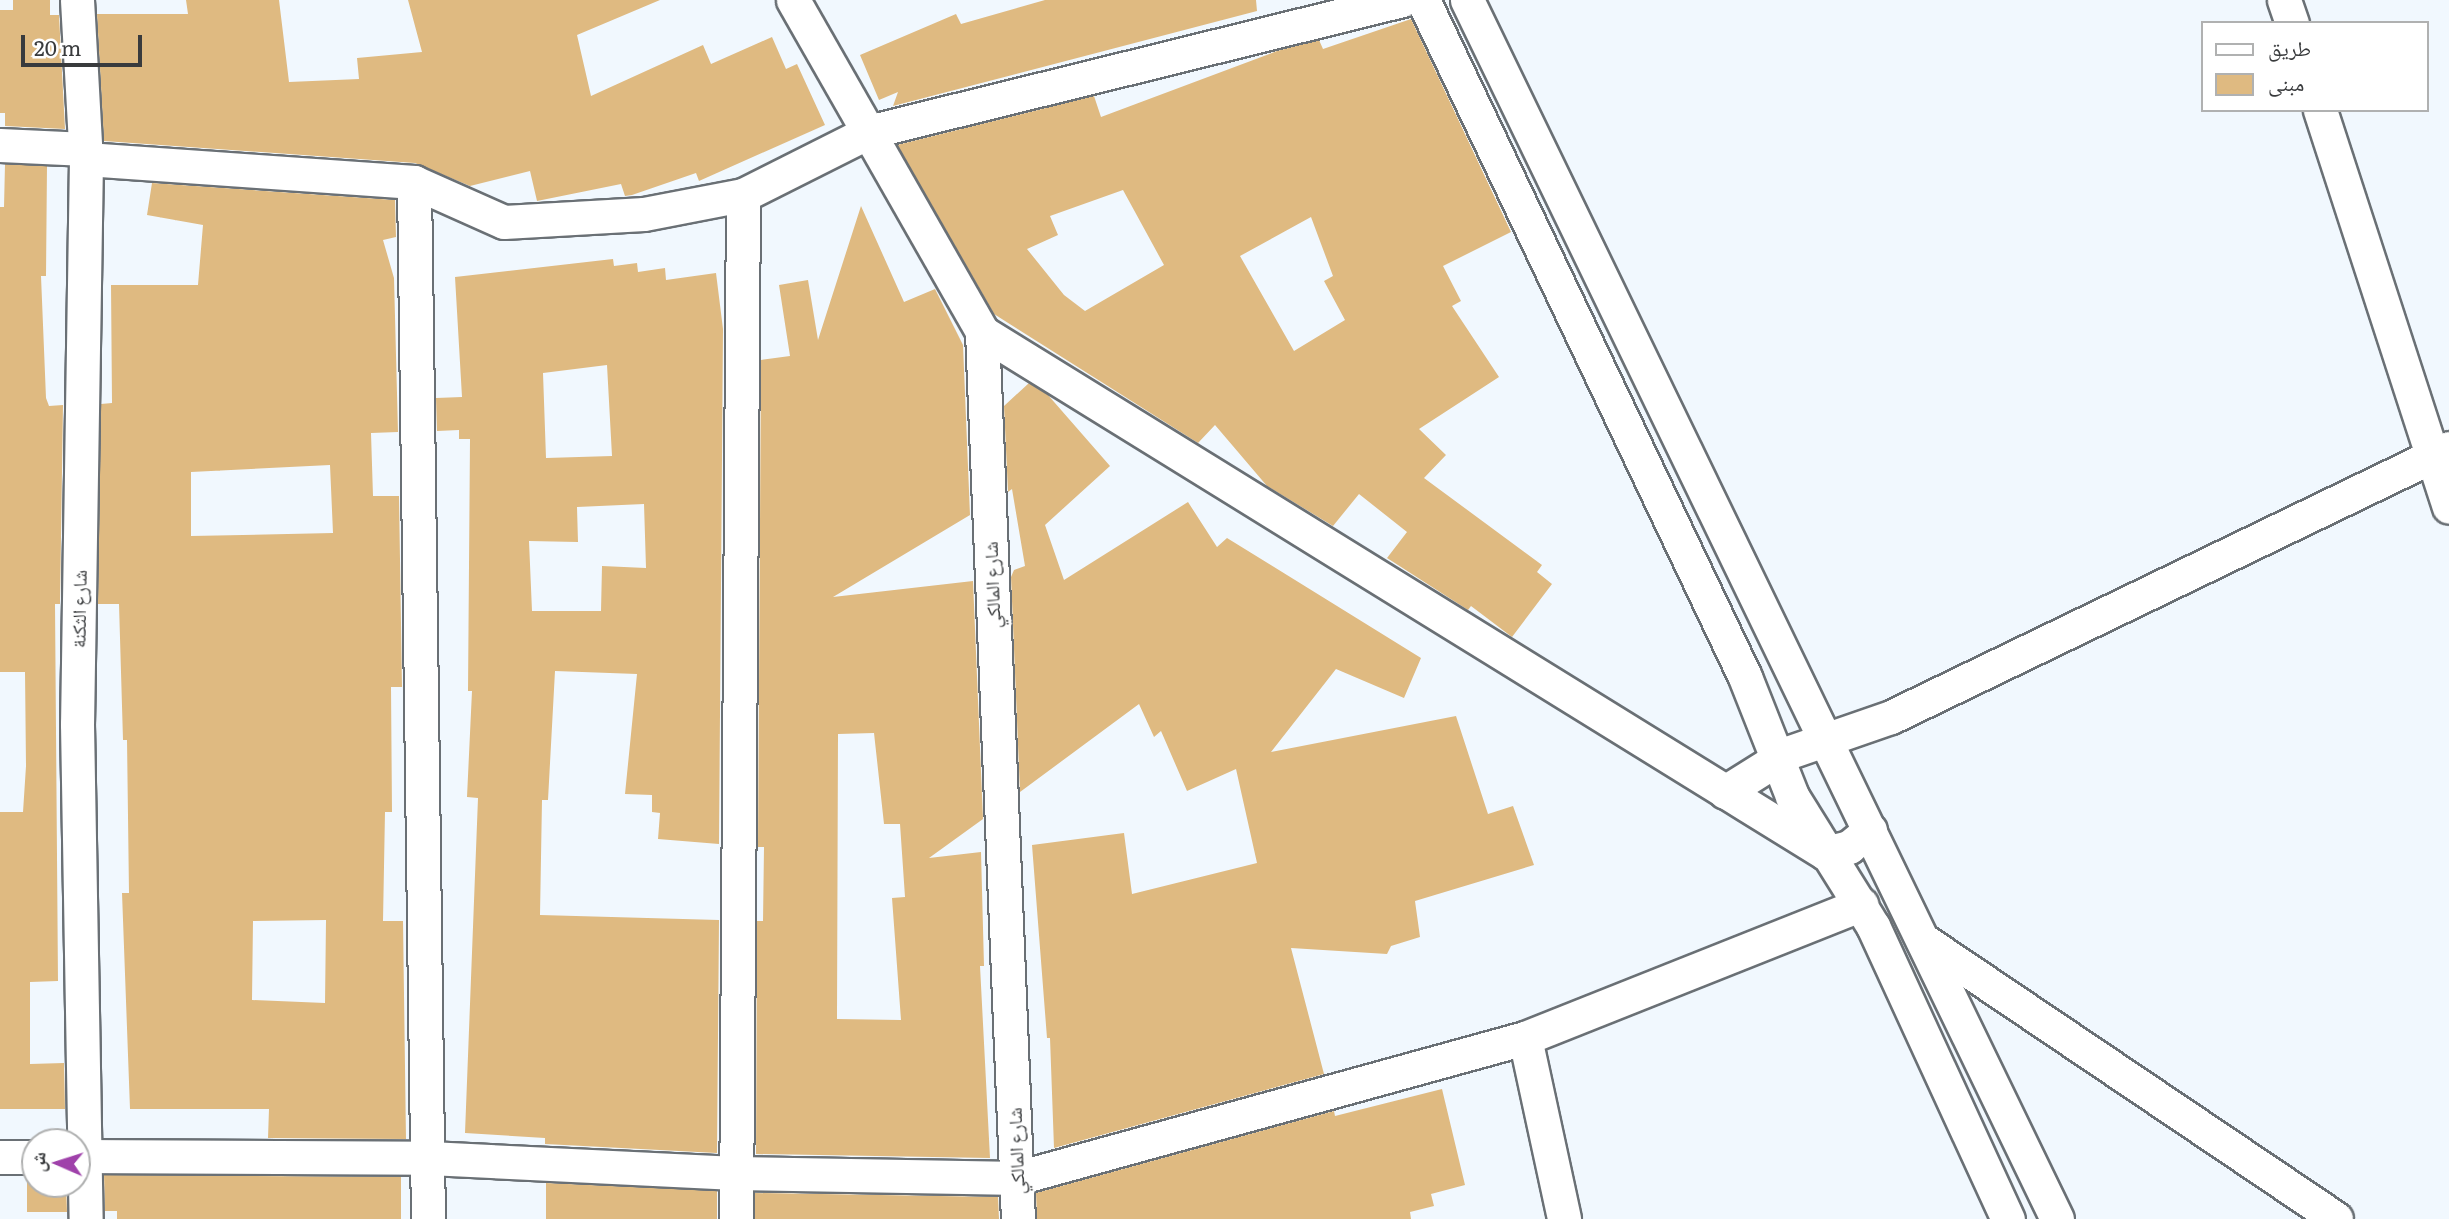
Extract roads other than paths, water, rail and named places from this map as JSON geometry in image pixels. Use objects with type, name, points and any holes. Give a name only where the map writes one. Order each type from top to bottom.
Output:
[{"type":"street","name":"شارع الثكنة","points":[[77,0],[86,154],[77,724],[81,1128]]},
{"type":"street","name":"شارع المالكي","points":[[793,0],[982,332],[1018,1219]]},
{"type":"street","points":[[0,145],[414,182],[504,222],[644,214],[743,195],[868,132],[1402,0]]},
{"type":"street","points":[[1423,0],[1745,677],[1792,796],[1825,853],[1861,904],[2008,1219]]},
{"type":"street","points":[[1467,0],[2057,1219]]},
{"type":"street","points":[[2284,0],[2291,21]]},
{"type":"street","points":[[2321,112],[2441,452],[2449,507]]},
{"type":"street","points":[[414,182],[428,1219]]},
{"type":"street","points":[[736,1219],[743,195]]},
{"type":"street","points":[[982,332],[1825,853],[1849,847],[1870,830]]},
{"type":"street","points":[[1725,792],[1799,748],[1824,742],[1891,717],[2441,452]]},
{"type":"street","points":[[91,1156],[429,1158],[736,1173],[1017,1178],[1525,1038],[1861,904]]},
{"type":"street","points":[[1921,938],[2336,1219]]},
{"type":"street","points":[[1525,1038],[1564,1219]]},
{"type":"street","points":[[0,1157],[21,1157]]},
{"type":"street","name":"شارع الثكنة","points":[[84,1198],[86,1219]]}]
